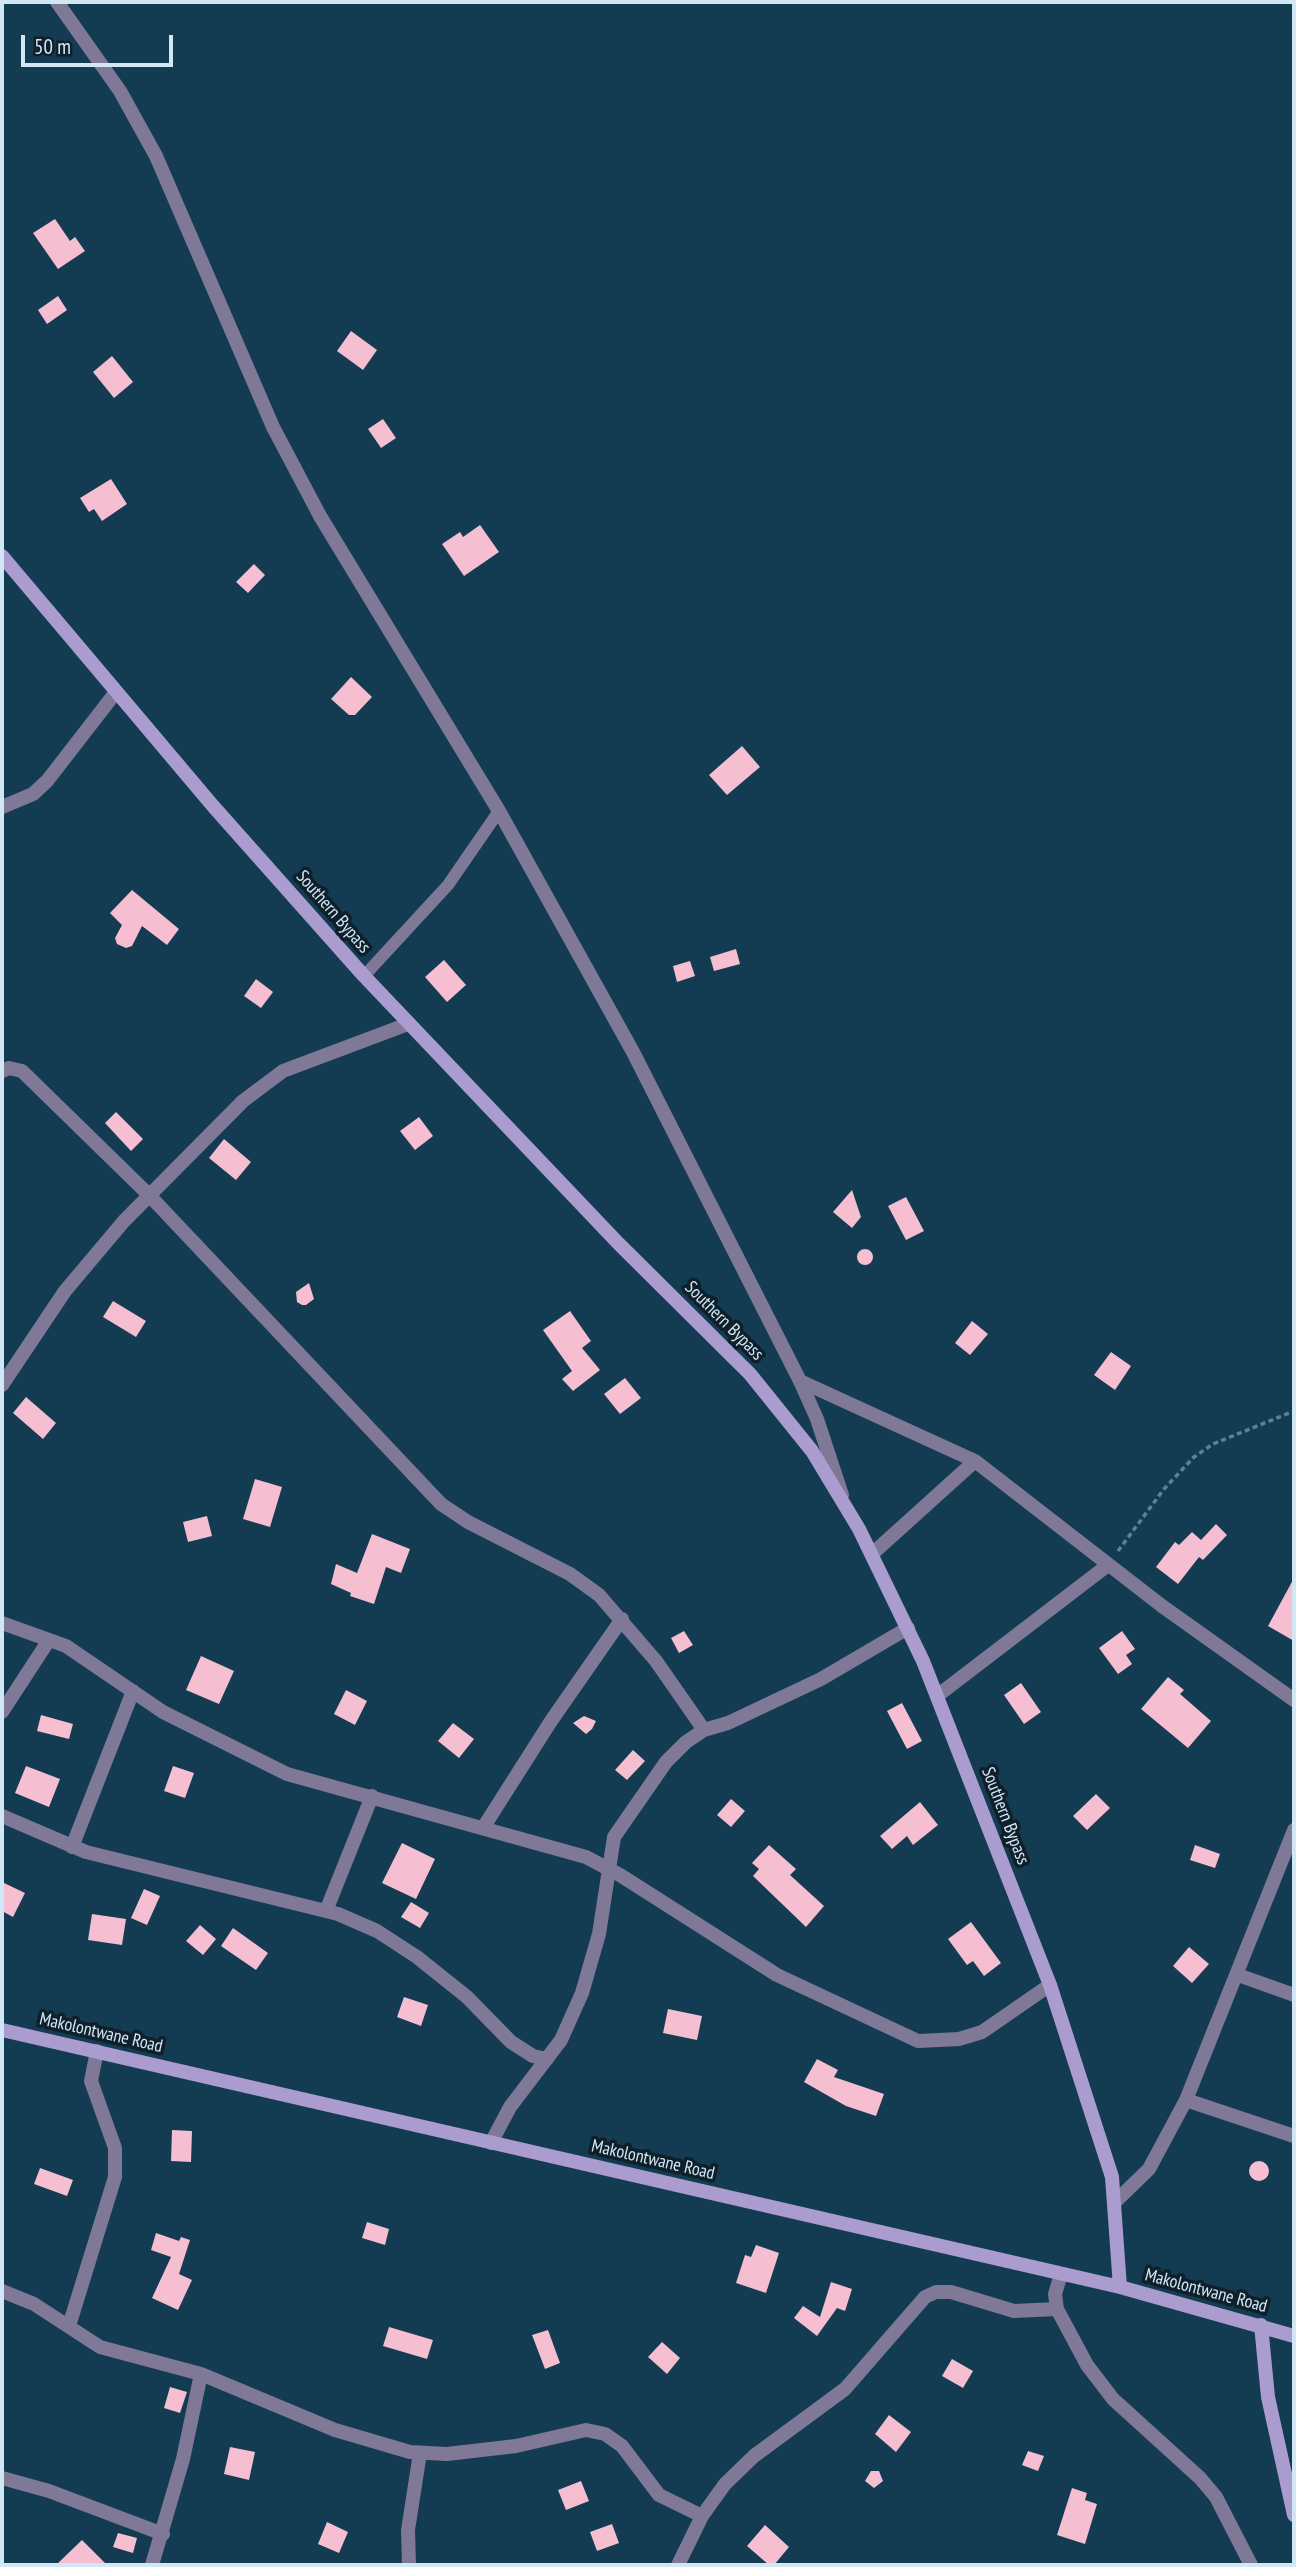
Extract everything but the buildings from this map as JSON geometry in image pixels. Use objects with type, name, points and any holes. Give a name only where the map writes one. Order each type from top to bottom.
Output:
[{"type":"street","points":[[57,2],[120,91],[156,156],[273,427],[313,504],[499,811],[633,1052],[800,1381],[817,1419],[843,1500]]},
{"type":"street","name":"Southern Bypass","points":[[2,556],[116,692],[364,976],[618,1243],[750,1374],[785,1415],[843,1500],[908,1628],[1050,1985],[1112,2177],[1116,2201],[1120,2287]]},
{"type":"street","points":[[2,807],[33,794],[47,781],[116,692]]},
{"type":"street","points":[[2,1385],[65,1291],[148,1194],[243,1101],[283,1071],[408,1024]]},
{"type":"street","points":[[2,1071],[9,1068],[22,1071],[148,1194],[441,1504],[468,1522],[570,1574],[599,1595],[622,1619],[692,1709],[704,1730]]},
{"type":"street","points":[[800,1381],[975,1461],[1248,1670],[1294,1700]]},
{"type":"street","points":[[872,1554],[975,1461]]},
{"type":"street","points":[[937,1696],[1108,1565]]},
{"type":"street","points":[[483,1828],[551,1721],[622,1619]]},
{"type":"street","points":[[2,1623],[82,1655],[191,1728],[287,1774],[586,1857],[777,1975],[918,2041],[958,2039],[982,2032],[1050,1985]]},
{"type":"street","points":[[491,2143],[510,2107],[561,2040],[582,1993],[599,1934],[614,1837],[666,1762],[686,1742],[704,1730],[728,1723],[821,1679],[908,1628]]},
{"type":"street","points":[[2,1712],[49,1640]]},
{"type":"street","points":[[72,1847],[133,1691]]},
{"type":"street","points":[[326,1911],[372,1796]]},
{"type":"street","points":[[2,1816],[72,1847],[326,1911],[377,1931],[407,1950],[467,1997],[511,2042],[533,2056],[547,2059]]},
{"type":"street","points":[[1116,2201],[1149,2169],[1186,2100],[1294,1830]]},
{"type":"street","points":[[1238,1975],[1294,1995]]},
{"type":"street","name":"Makolontwane Road","points":[[2,2030],[1120,2287],[1294,2336]]},
{"type":"street","points":[[69,2326],[115,2177],[115,2148],[90,2081],[97,2051]]},
{"type":"street","points":[[1186,2100],[1294,2136]]},
{"type":"street","points":[[1061,2274],[1055,2294],[1057,2309],[1087,2365],[1113,2399],[1200,2478],[1216,2497],[1251,2565]]},
{"type":"street","points":[[678,2565],[702,2516],[725,2484],[754,2456],[845,2389],[925,2297],[936,2292],[951,2292],[1014,2311],[1057,2309]]},
{"type":"street","points":[[3,2293],[34,2304],[100,2347],[201,2374],[371,2443],[420,2453],[447,2454],[516,2446],[586,2430],[605,2434],[622,2446],[659,2495],[702,2516]]},
{"type":"street","points":[[1261,2325],[1270,2409],[1294,2515]]},
{"type":"street","points":[[152,2565],[163,2533],[201,2374]]},
{"type":"street","points":[[409,2565],[408,2530],[420,2453]]},
{"type":"street","points":[[2,2478],[49,2491],[163,2533]]},
{"type":"lane","points":[[364,976],[449,885],[499,811]]},
{"type":"path","points":[[1108,1565],[1164,1489],[1194,1457],[1213,1444],[1294,1410]]}]
